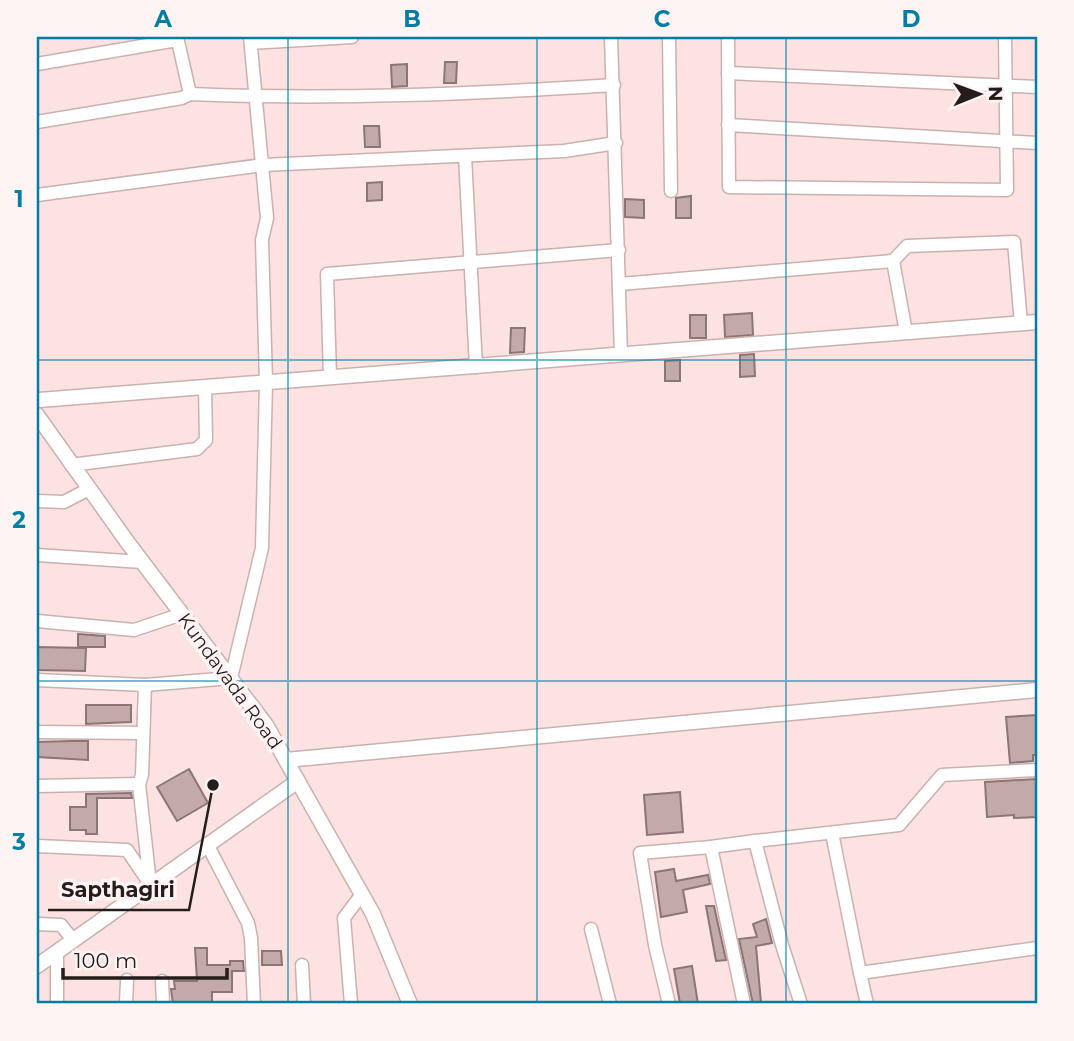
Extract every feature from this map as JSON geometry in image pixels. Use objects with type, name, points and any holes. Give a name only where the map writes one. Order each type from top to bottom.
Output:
[{"type":"street","points":[[37,680],[145,685],[231,678],[262,548],[265,382],[262,240],[267,218],[250,40],[352,37]]},
{"type":"street","points":[[611,37],[621,355]]},
{"type":"street","points":[[669,37],[671,191]]},
{"type":"street","points":[[728,37],[729,187],[1007,190],[1005,37]]},
{"type":"street","points":[[37,64],[177,38],[190,94]]},
{"type":"street","points":[[728,73],[1037,87]]},
{"type":"street","points":[[37,122],[182,98],[190,94],[256,97],[467,94],[614,85]]},
{"type":"street","points":[[728,125],[1037,143]]},
{"type":"street","points":[[37,195],[263,165],[564,150],[616,143]]},
{"type":"street","points":[[465,156],[476,367]]},
{"type":"street","points":[[620,284],[893,261],[907,246],[1014,242],[1021,324]]},
{"type":"street","points":[[330,377],[327,274],[619,250]]},
{"type":"street","points":[[893,261],[906,332]]},
{"type":"street","points":[[39,400],[1037,322]]},
{"type":"street","points":[[71,465],[197,449],[206,440],[205,387]]},
{"type":"street","name":"Kundavada Road","points":[[37,415],[142,562],[266,725],[373,914],[410,1004]]},
{"type":"street","points":[[37,501],[64,502],[89,489]]},
{"type":"street","points":[[37,555],[142,562]]},
{"type":"street","points":[[37,621],[134,630],[181,614]]},
{"type":"street","points":[[145,685],[142,775],[139,784],[150,884]]},
{"type":"street","points":[[286,760],[1037,690]]},
{"type":"street","points":[[37,732],[142,733]]},
{"type":"street","points":[[669,1004],[655,945],[640,853],[899,825],[942,775],[1037,770]]},
{"type":"street","points":[[37,966],[298,781]]},
{"type":"street","points":[[37,786],[139,784]]},
{"type":"street","points":[[832,833],[867,1004]]},
{"type":"street","points":[[755,841],[782,945],[801,1004]]},
{"type":"street","points":[[207,844],[248,923],[254,1004]]},
{"type":"street","points":[[37,846],[127,850],[150,884]]},
{"type":"street","points":[[711,847],[744,1004]]},
{"type":"street","points":[[351,1004],[344,918],[362,894]]},
{"type":"street","points":[[37,924],[61,925],[73,940]]},
{"type":"street","points":[[591,929],[610,1004]]},
{"type":"street","points":[[860,973],[1037,948]]},
{"type":"street","points":[[57,951],[57,1004]]},
{"type":"street","points":[[302,965],[304,1004]]},
{"type":"street","points":[[126,1004],[127,980]]},
{"type":"street","points":[[162,981],[163,1004]]},
{"type":"building","points":[[445,62],[457,62],[456,83],[444,83]]},
{"type":"building","points":[[407,64],[407,86],[392,87],[391,65]]},
{"type":"building","points":[[364,126],[379,126],[380,147],[365,147]]},
{"type":"building","points":[[382,182],[382,200],[367,201],[367,183]]},
{"type":"building","points":[[691,196],[691,218],[676,218],[676,198]]},
{"type":"building","points":[[625,199],[644,200],[644,218],[625,217]]},
{"type":"building","points":[[752,313],[753,335],[725,337],[724,315]]},
{"type":"building","points":[[690,315],[706,315],[706,338],[690,338]]},
{"type":"building","points":[[511,328],[525,328],[524,352],[510,353]]},
{"type":"building","points":[[754,354],[755,376],[740,377],[740,355]]},
{"type":"building","points":[[680,360],[680,381],[665,381],[665,361]]},
{"type":"building","points":[[78,634],[105,636],[105,647],[78,647]]},
{"type":"building","points":[[37,647],[86,648],[85,671],[37,670]]},
{"type":"building","points":[[86,705],[131,705],[131,722],[86,724]]},
{"type":"building","points":[[1037,715],[1037,755],[1033,755],[1033,761],[1010,763],[1006,717]]},
{"type":"building","points":[[88,741],[88,760],[37,757],[37,742]]},
{"type":"building","points":[[189,769],[208,803],[177,821],[157,787]]},
{"type":"building","points":[[1037,779],[1037,817],[987,817],[985,782]]},
{"type":"building","points":[[680,792],[683,832],[647,835],[644,795]]},
{"type":"building","points":[[131,793],[132,798],[97,798],[97,834],[86,834],[86,830],[70,830],[70,807],[86,807],[86,794]]},
{"type":"building","points":[[674,869],[676,881],[708,875],[710,884],[683,890],[687,912],[661,917],[655,872]]},
{"type":"building","points":[[706,906],[714,906],[726,960],[716,961]]},
{"type":"building","points":[[766,919],[772,943],[756,946],[761,1003],[753,1004],[739,939],[757,937],[753,924]]},
{"type":"building","points":[[195,948],[207,948],[207,965],[230,965],[230,961],[243,961],[244,971],[232,971],[232,992],[212,992],[212,1004],[173,1004],[171,989],[175,989],[174,981],[197,981]]},
{"type":"building","points":[[262,951],[281,951],[282,965],[262,965]]},
{"type":"building","points":[[692,966],[698,1004],[680,1004],[674,969]]},
{"type":"place","name":"Sapthagiri","points":[[213,785]]}]
